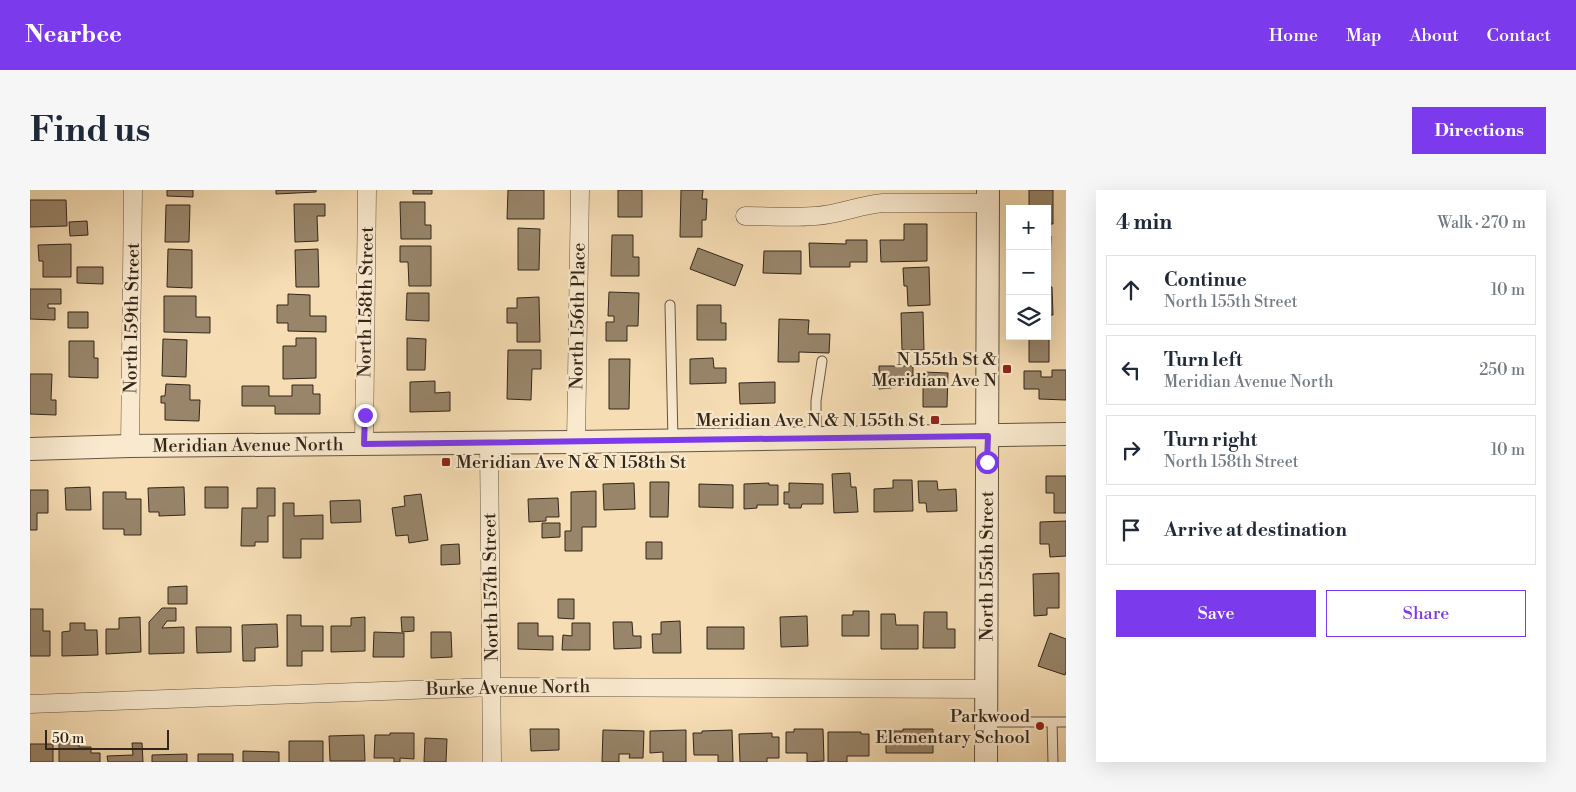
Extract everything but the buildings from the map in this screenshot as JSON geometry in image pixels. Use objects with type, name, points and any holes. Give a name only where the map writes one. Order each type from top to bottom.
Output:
[{"type":"street","name":"North 159th Street","points":[[130,446],[133,190]]},
{"type":"street","name":"North 158th Street","points":[[364,444],[367,190]]},
{"type":"street","name":"North 156th Place","points":[[576,442],[580,190]]},
{"type":"street","points":[[745,216],[815,216],[831,214],[866,204],[988,196]]},
{"type":"street","name":"North 155th Street","points":[[986,762],[988,196]]},
{"type":"street","name":"Meridian Avenue North","points":[[30,449],[130,446],[576,442],[1066,434]]},
{"type":"street","name":"North 157th Street","points":[[489,443],[492,762]]},
{"type":"street","name":"Burke Avenue North","points":[[30,704],[492,687],[986,689]]},
{"type":"lane","points":[[670,305],[673,440]]},
{"type":"lane","points":[[816,438],[816,400],[822,361]]},
{"type":"lane","points":[[986,722],[1066,722]]},
{"type":"lane","points":[[1052,722],[1053,762]]},
{"type":"place","name":"N 155th St & Meridian Ave N","points":[[1007,369]]},
{"type":"place","name":"Meridian Ave N & N 155th St","points":[[935,420]]},
{"type":"place","name":"Meridian Ave N & N 158th St","points":[[446,462]]},
{"type":"place","name":"Parkwood Elementary School","points":[[1040,726]]},
{"type":"route","points":[[365,415],[364,444],[988,436],[987,462]]}]
